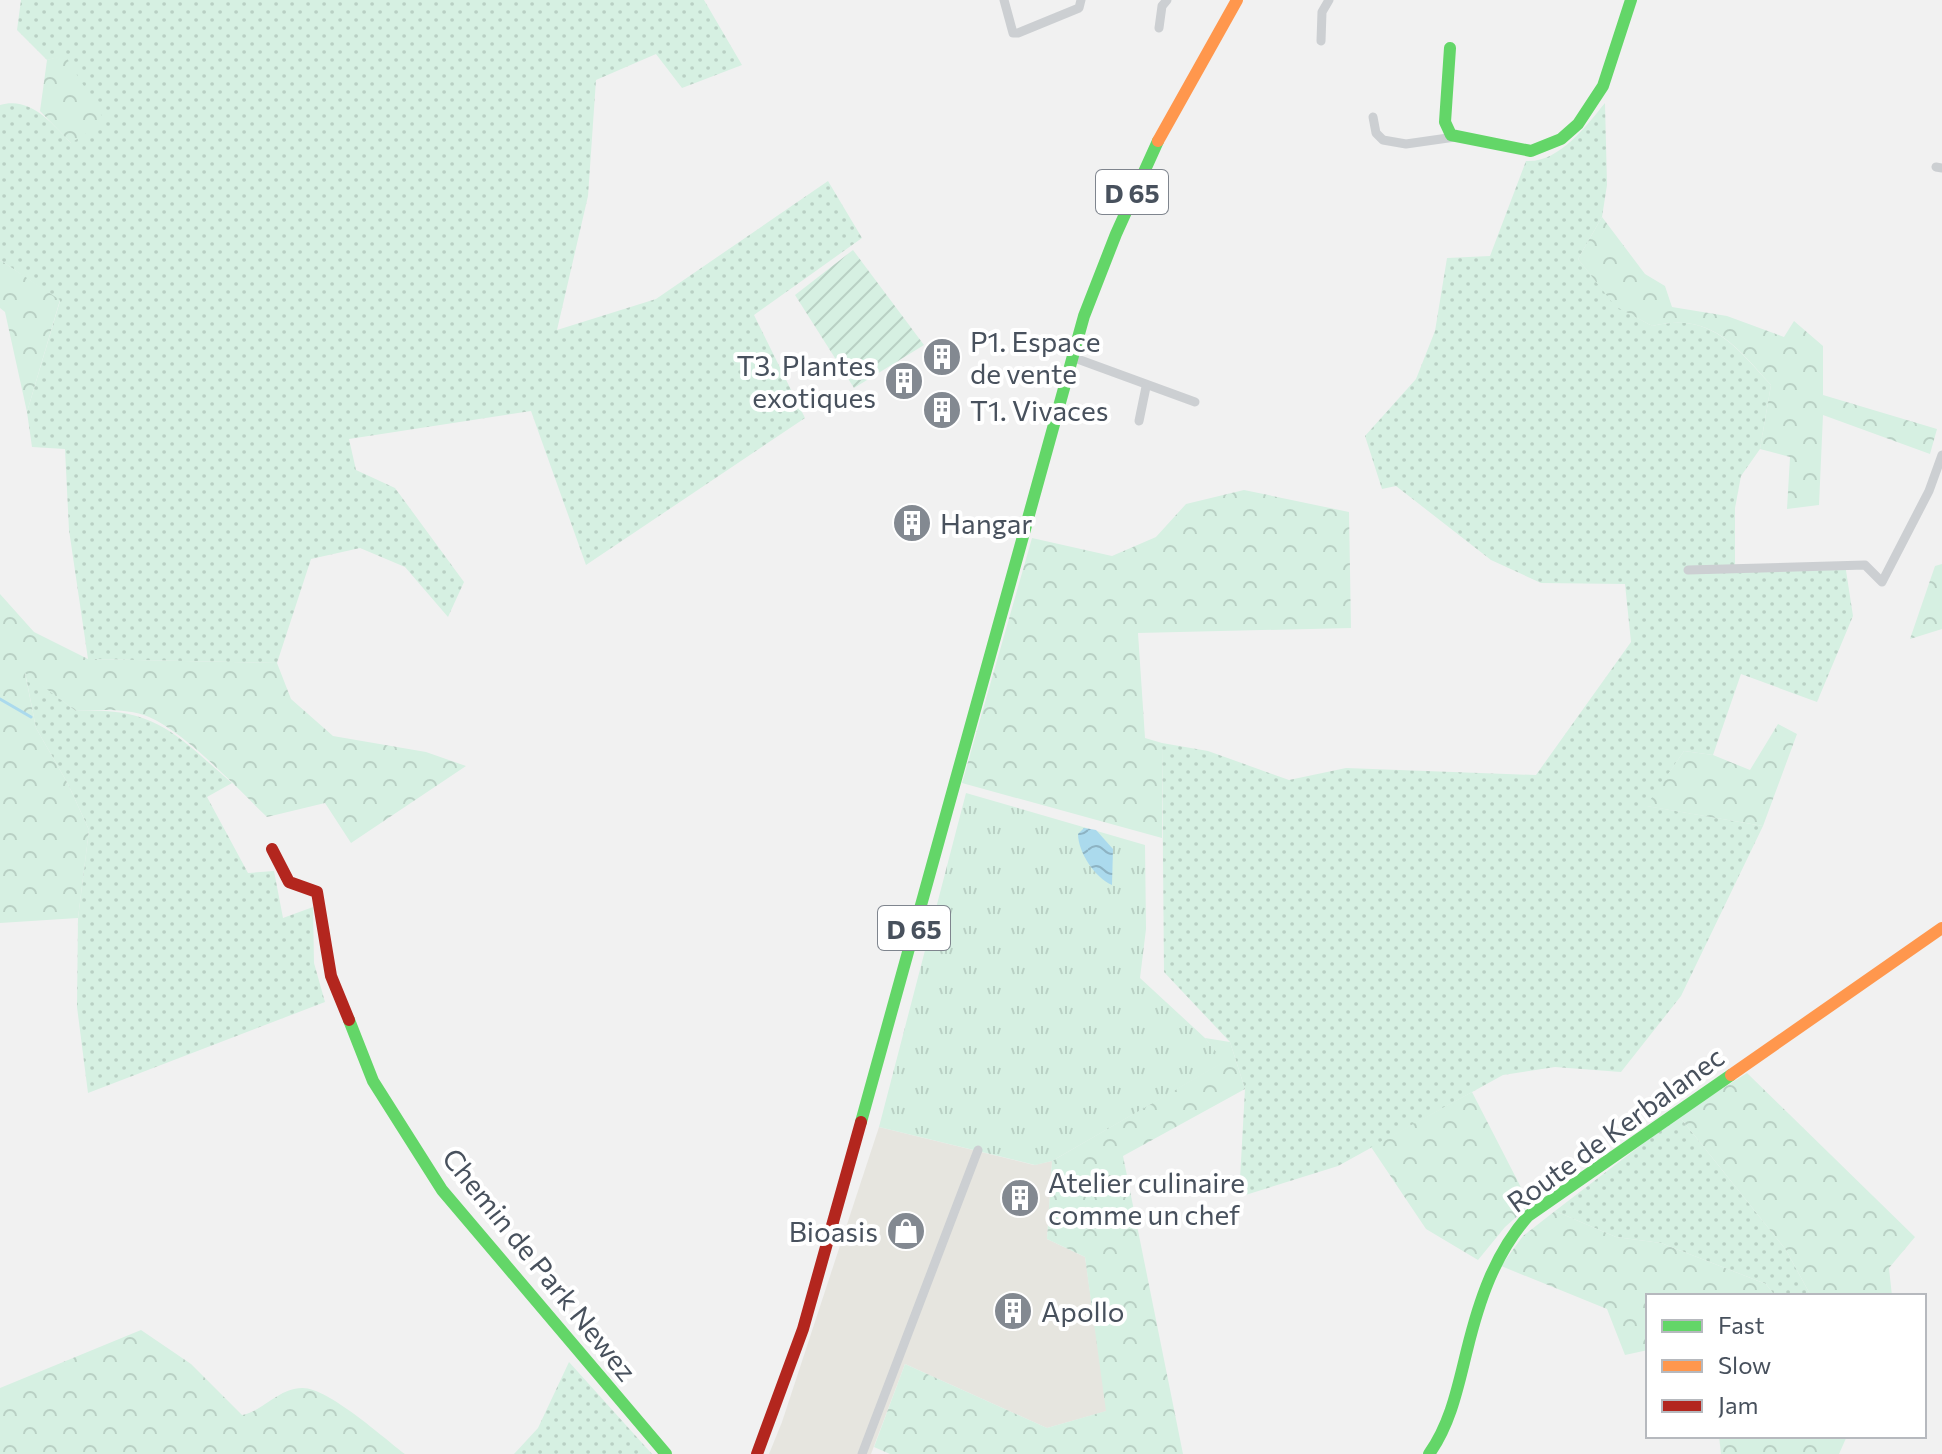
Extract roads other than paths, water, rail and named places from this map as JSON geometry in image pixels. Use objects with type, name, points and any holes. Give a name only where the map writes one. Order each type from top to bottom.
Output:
[{"type":"street","points":[[1004,0],[1013,33],[1071,14],[1079,8],[1081,0]]},
{"type":"street","points":[[1159,28],[1162,6],[1167,0]]},
{"type":"street","name":"D 65","points":[[757,1454],[803,1329],[1072,357],[1110,240],[1194,70],[1237,0]]},
{"type":"street","points":[[1321,41],[1322,12],[1329,0]]},
{"type":"street","points":[[1373,117],[1376,133],[1391,142],[1455,137],[1533,151],[1543,149],[1570,130],[1596,98],[1611,67],[1631,0]]},
{"type":"street","points":[[1450,48],[1445,122],[1455,137]]},
{"type":"street","points":[[1072,357],[1146,387],[1195,402]]},
{"type":"street","points":[[1139,421],[1146,387]]},
{"type":"street","points":[[1688,570],[1865,565],[1882,582],[1929,491],[1942,455]]},
{"type":"street","name":"Chemin de Park Newez","points":[[272,849],[289,882],[317,892],[320,898],[322,933],[331,976],[373,1081],[442,1190],[666,1454]]},
{"type":"street","name":"Route de Kerbalanec","points":[[1429,1454],[1452,1419],[1461,1374],[1495,1263],[1516,1228],[1554,1198],[1942,928]]},
{"type":"street","points":[[862,1454],[978,1150]]},
{"type":"water","points":[[1084,828],[1096,830],[1113,849],[1112,885],[1094,871],[1084,856],[1078,834]]},
{"type":"waterway","points":[[0,699],[31,717]]},
{"type":"place","name":"P1. Espace de vente","points":[[942,357]]},
{"type":"place","name":"T3. Plantes exotiques","points":[[904,381]]},
{"type":"place","name":"T1. Vivaces","points":[[942,410]]},
{"type":"place","name":"Hangar","points":[[912,523]]},
{"type":"place","name":"Atelier culinaire comme un chef","points":[[1020,1198]]},
{"type":"place","name":"Bioasis","points":[[906,1231]]},
{"type":"place","name":"Apollo","points":[[1013,1311]]}]
